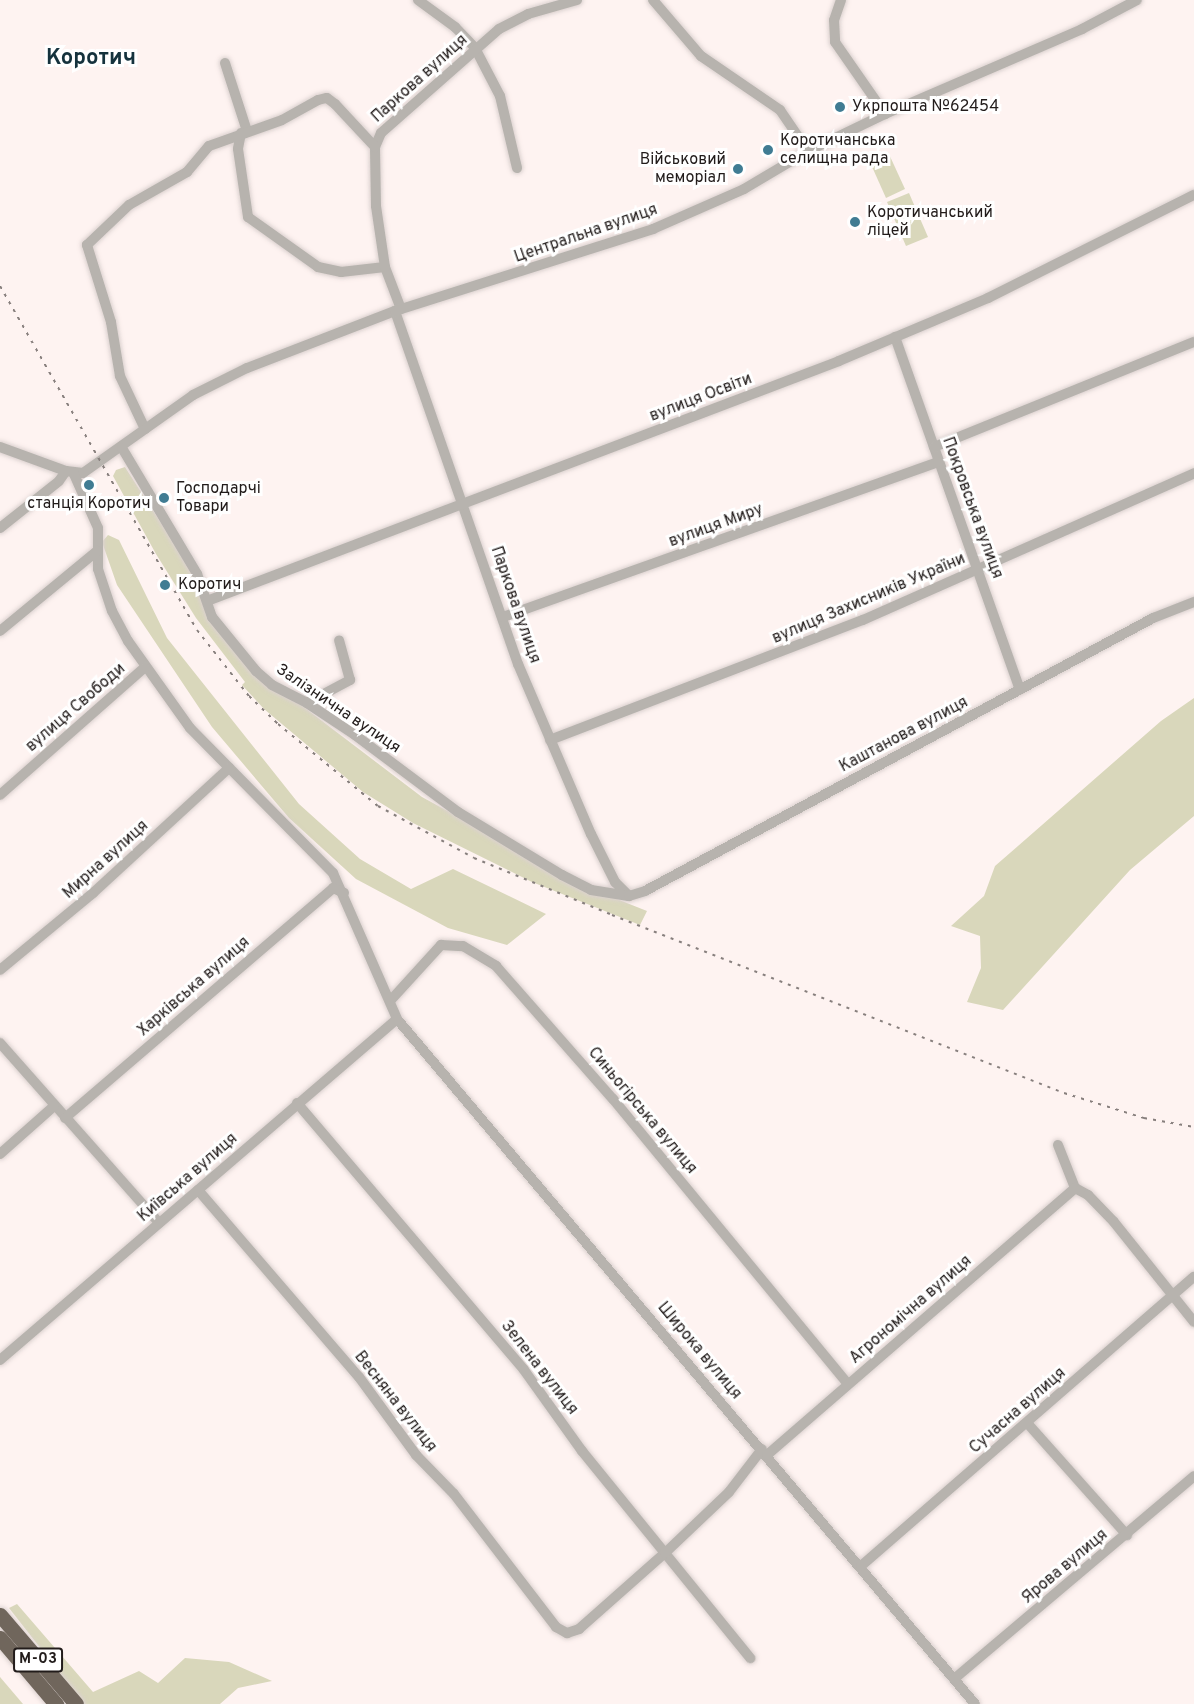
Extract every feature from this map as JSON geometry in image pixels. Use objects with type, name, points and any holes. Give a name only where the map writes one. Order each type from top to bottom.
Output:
[{"type":"highway","name":"М-03","points":[[0,1615],[76,1704]]},
{"type":"highway","name":"М-03","points":[[0,1638],[56,1704]]},
{"type":"street","name":"Паркова вулиця","points":[[577,0],[528,14],[475,48],[384,127],[375,147],[376,206],[385,267],[398,310],[503,617],[550,740],[615,882],[630,896]]},
{"type":"street","points":[[653,0],[701,56],[780,110],[808,151]]},
{"type":"street","points":[[841,0],[834,20],[835,42],[885,114]]},
{"type":"street","name":"Центральна вулиця","points":[[70,472],[83,473],[122,448],[193,395],[248,368],[398,310],[653,230],[744,189],[808,151],[885,114],[1082,29],[1137,0]]},
{"type":"street","points":[[422,1],[475,48],[500,96],[517,168]]},
{"type":"street","points":[[225,63],[244,132],[238,149],[248,217],[318,267],[341,272],[385,267]]},
{"type":"street","points":[[145,429],[120,376],[111,322],[87,244],[129,205],[187,172],[209,146],[282,120],[327,98],[375,147]]},
{"type":"street","name":"вулиця Освіти","points":[[207,602],[464,504],[988,298],[1194,195]]},
{"type":"street","name":"Покровська вулиця","points":[[895,336],[1020,690]]},
{"type":"street","points":[[934,447],[1194,342]]},
{"type":"street","points":[[0,447],[70,472]]},
{"type":"street","name":"Залізнична вулиця","points":[[122,448],[197,574],[217,624],[255,670],[272,685],[307,703],[458,812],[562,875],[591,890],[630,896]]},
{"type":"street","name":"вулиця Миру","points":[[503,617],[938,462]]},
{"type":"street","points":[[0,528],[70,472]]},
{"type":"street","name":"Широка вулиця","points":[[70,472],[98,528],[98,569],[112,611],[146,667],[190,728],[320,857],[344,893],[397,1019],[765,1452],[975,1704]]},
{"type":"street","name":"вулиця Захисників України","points":[[550,740],[863,620],[1194,473]]},
{"type":"street","points":[[0,631],[97,551]]},
{"type":"street","name":"Каштанова вулиця","points":[[630,896],[1153,618],[1194,602]]},
{"type":"street","points":[[307,703],[350,680],[339,640]]},
{"type":"street","name":"вулиця Свободи","points":[[0,795],[146,667]]},
{"type":"street","name":"Мирна вулиця","points":[[0,970],[93,893],[229,768]]},
{"type":"street","name":"Харківська вулиця","points":[[65,1118],[333,888],[344,893]]},
{"type":"street","name":"Синьогірська вулиця","points":[[390,1001],[441,945],[463,946],[496,966],[621,1108],[848,1384]]},
{"type":"street","name":"Київська вулиця","points":[[0,1360],[397,1019]]},
{"type":"street","points":[[0,1043],[159,1223]]},
{"type":"street","name":"Зелена вулиця","points":[[297,1103],[524,1370],[582,1450],[750,1658]]},
{"type":"street","points":[[0,1154],[54,1106]]},
{"type":"street","points":[[1059,1145],[1075,1188],[1088,1195],[1114,1222],[1194,1322]]},
{"type":"street","name":"Агрономічна вулиця","points":[[567,1633],[579,1629],[665,1553],[735,1485],[765,1452],[848,1384],[1075,1188]]},
{"type":"street","name":"Весняна вулиця","points":[[198,1190],[359,1377],[416,1455],[454,1494],[556,1627],[567,1633]]},
{"type":"street","name":"Сучасна вулиця","points":[[861,1566],[1028,1424],[1194,1277]]},
{"type":"street","points":[[1028,1424],[1127,1535]]},
{"type":"street","name":"Ярова вулиця","points":[[954,1679],[1194,1476]]},
{"type":"shaded area","points":[[888,152],[905,189],[886,198],[869,160]]},
{"type":"shaded area","points":[[909,193],[928,237],[906,246],[887,202]]},
{"type":"shaded area","points":[[125,467],[193,573],[207,606],[255,670],[422,797],[584,886],[647,911],[640,925],[532,882],[413,823],[363,792],[264,709],[242,685],[245,682],[196,618],[156,554],[113,476],[116,470]]},
{"type":"shaded area","points":[[108,535],[119,540],[167,638],[299,804],[360,859],[411,889],[453,869],[546,914],[507,945],[448,928],[356,879],[289,818],[212,727],[117,585],[102,542]]},
{"type":"shaded area","points":[[1194,698],[1194,816],[1130,870],[1003,1010],[967,1002],[981,968],[980,936],[951,926],[984,896],[995,866],[1161,721]]},
{"type":"shaded area","points":[[17,1604],[93,1692],[139,1671],[158,1683],[185,1658],[229,1662],[272,1681],[238,1688],[220,1704],[84,1704],[9,1608]]},
{"type":"shaded area","points":[[0,1677],[23,1704],[0,1704]]},
{"type":"railway","points":[[0,286],[197,630],[249,696],[278,724],[378,806],[474,858],[612,915],[1064,1093],[1144,1118],[1194,1127]]},
{"type":"place","name":"Укрпошта №62454","points":[[840,107]]},
{"type":"place","name":"Коротичанська селищна рада","points":[[768,150]]},
{"type":"place","name":"Військовий меморіал","points":[[738,169]]},
{"type":"place","name":"Коротичанський ліцей","points":[[855,222]]},
{"type":"place","name":"станція Коротич","points":[[89,485]]},
{"type":"place","name":"Господарчі Товари","points":[[164,498]]},
{"type":"place","name":"Коротич","points":[[165,585]]},
{"type":"district","name":"Коротич","points":[[91,59]]}]
